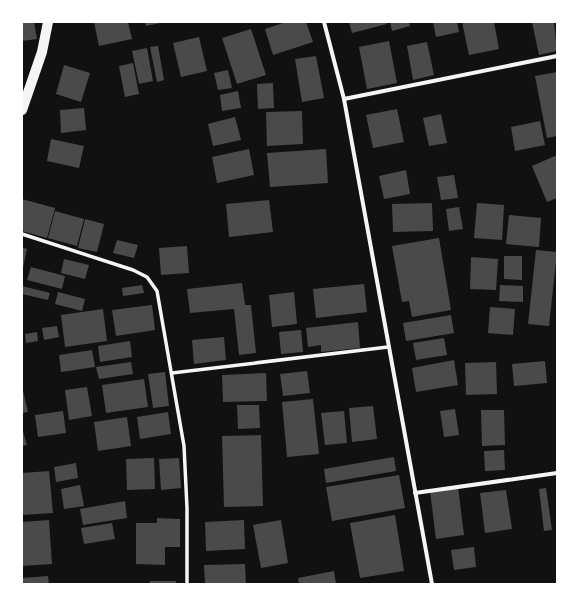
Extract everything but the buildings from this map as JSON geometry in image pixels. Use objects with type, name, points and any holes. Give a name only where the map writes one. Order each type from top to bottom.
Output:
[{"type":"main road","points":[[22,110],[42,52],[48,22]]},
{"type":"street","points":[[324,22],[344,99],[432,584]]},
{"type":"street","points":[[344,99],[557,56]]},
{"type":"street","points":[[22,234],[133,270],[147,277],[157,291],[184,446],[187,508],[187,584]]},
{"type":"street","points":[[172,373],[388,347]]},
{"type":"street","points":[[415,493],[557,474]]}]
